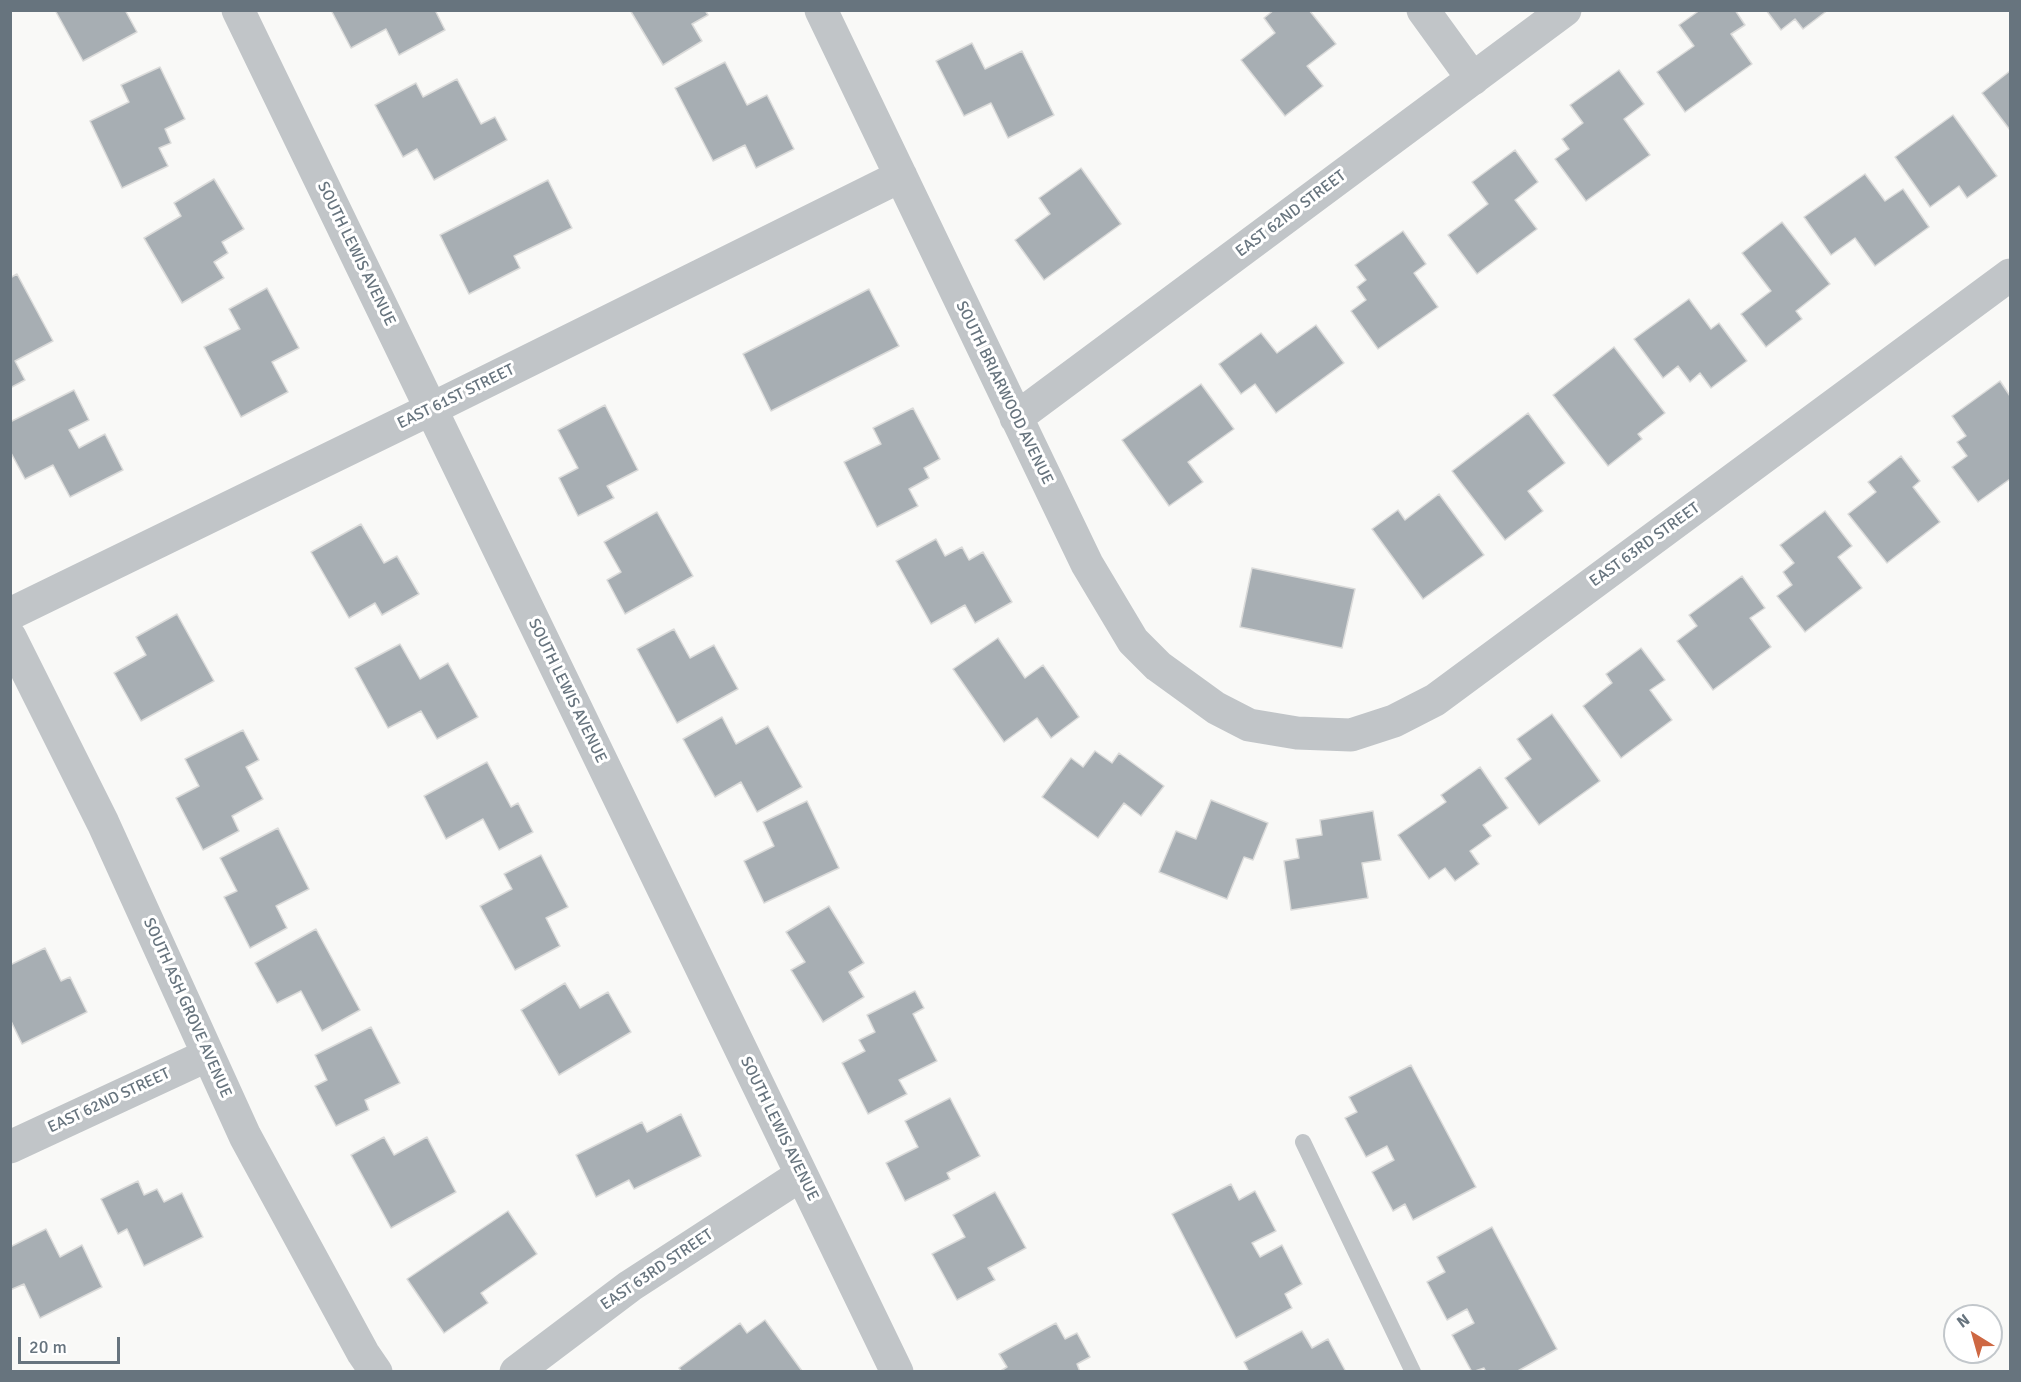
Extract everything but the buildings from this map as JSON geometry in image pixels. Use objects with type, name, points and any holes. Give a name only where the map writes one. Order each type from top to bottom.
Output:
[{"type":"street","name":"SOUTH LEWIS AVENUE","points":[[238,10],[897,1371]]},
{"type":"street","name":"SOUTH BRIARWOOD AVENUE","points":[[821,10],[1087,564],[1133,641],[1158,666],[1216,708],[1249,725]]},
{"type":"street","points":[[1423,10],[1473,79]]},
{"type":"street","name":"EAST 62ND STREET","points":[[1016,418],[1565,10]]},
{"type":"street","name":"EAST 61ST STREET","points":[[10,614],[431,410],[901,176]]},
{"type":"street","name":"EAST 63RD STREET","points":[[1249,725],[1297,733],[1351,735],[1394,721],[1435,700],[2010,274]]},
{"type":"street","name":"SOUTH ASH GROVE AVENUE","points":[[10,637],[103,823],[244,1136],[363,1353],[376,1371]]},
{"type":"street","name":"EAST 62ND STREET","points":[[10,1147],[208,1055]]},
{"type":"street","name":"EAST 63RD STREET","points":[[516,1371],[630,1286],[801,1175]]},
{"type":"lane","points":[[1303,1142],[1413,1371]]}]
